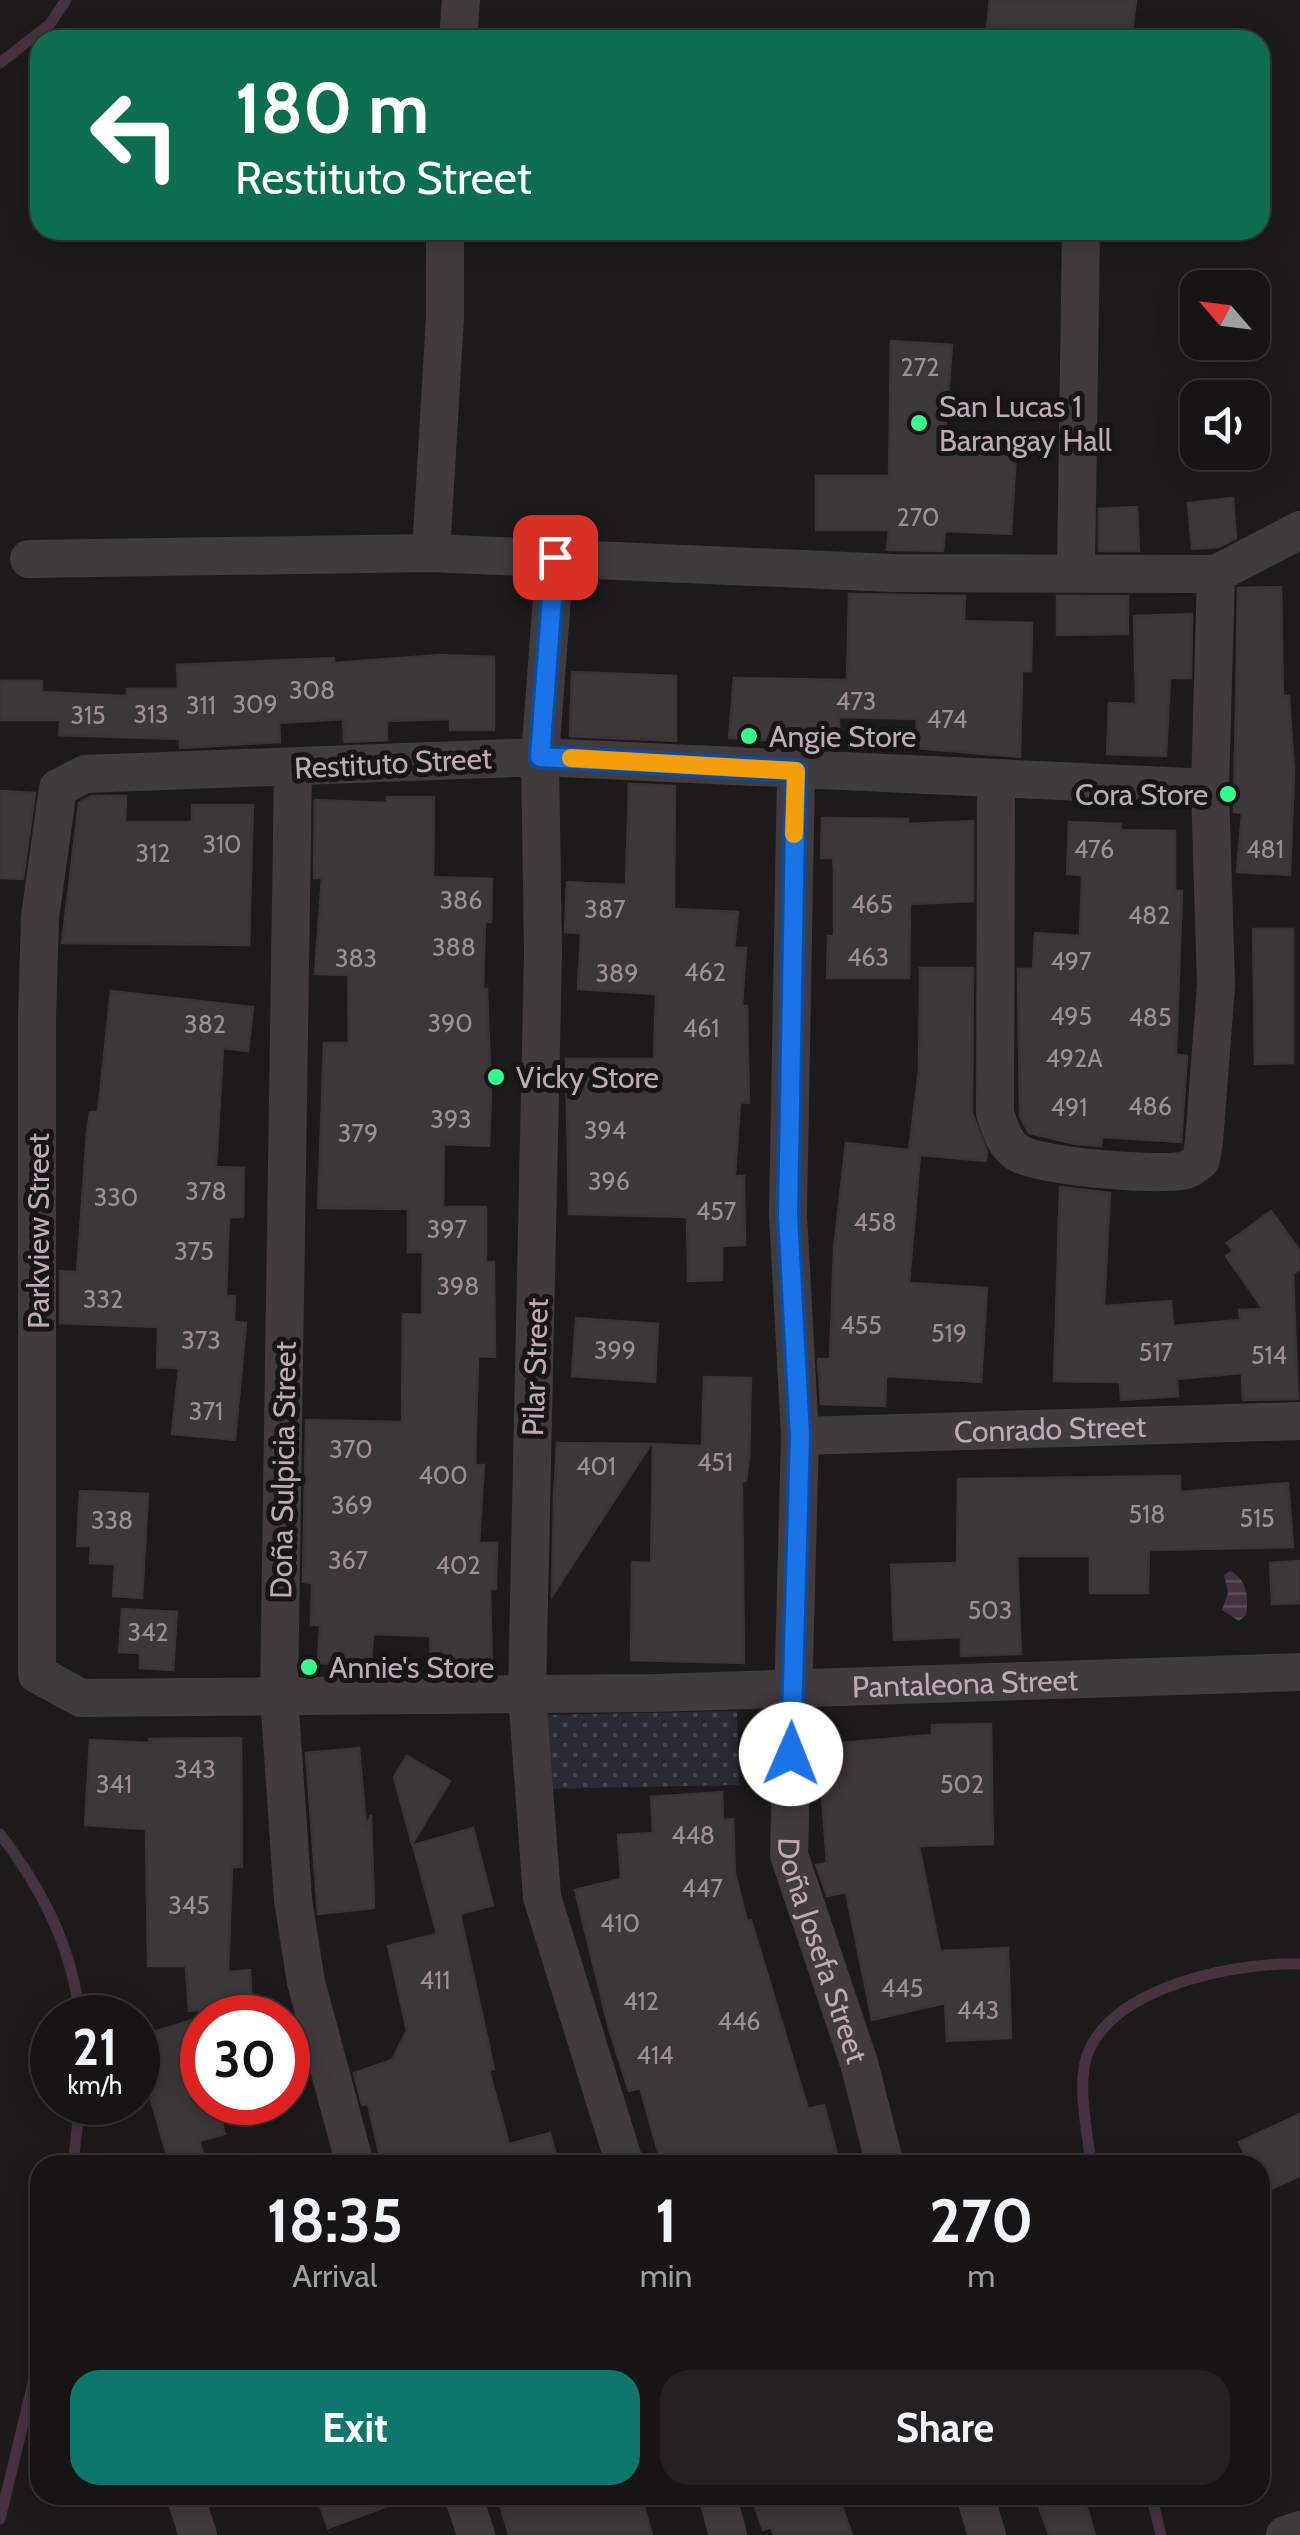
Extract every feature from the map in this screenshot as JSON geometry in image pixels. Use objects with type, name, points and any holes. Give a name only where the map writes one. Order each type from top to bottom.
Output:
[{"type":"street","points":[[459,30],[461,0]]},
{"type":"street","points":[[431,553],[445,318],[445,240]]},
{"type":"street","points":[[1076,572],[1081,240]]},
{"type":"street","points":[[29,559],[431,553],[893,573],[1216,574],[1300,530]]},
{"type":"street","name":"Pilar Street","points":[[555,557],[540,757],[543,973],[526,1694],[542,1896],[622,2155]]},
{"type":"street","points":[[996,780],[995,1113],[1004,1138],[1020,1154],[1123,1171],[1186,1171],[1201,1160],[1216,986],[1210,788],[1216,574]]},
{"type":"street","name":"Restituto Street","points":[[58,788],[86,774],[540,757],[1210,788]]},
{"type":"street","name":"Doña Sulpicia Street","points":[[294,768],[279,1695],[293,1900],[306,1982],[353,2155]]},
{"type":"street","name":"Doña Josefa Street","points":[[796,771],[788,1215],[800,1436],[789,1855],[858,2063],[882,2155]]},
{"type":"street","name":"Parkview Street","points":[[37,1674],[37,1017],[40,917],[58,788]]},
{"type":"street","name":"Conrado Street","points":[[800,1436],[1300,1421]]},
{"type":"street","name":"Pantaleona Street","points":[[37,1674],[81,1698],[526,1694],[1300,1672]]},
{"type":"street","points":[[188,2505],[198,2535]]},
{"type":"street","points":[[466,2505],[476,2535]]},
{"type":"street","points":[[720,2505],[728,2535]]},
{"type":"street","points":[[979,2505],[987,2535]]},
{"type":"street","points":[[1285,2535],[1300,2530]]},
{"type":"shaded area","points":[[1230,1571],[1240,1579],[1247,1595],[1246,1615],[1239,1621],[1222,1610],[1228,1593],[1224,1575]]},
{"type":"shaded area","points":[[737,1711],[739,1785],[541,1789],[540,1715]]},
{"type":"building","points":[[990,0],[1136,0],[1132,30],[987,27]]},
{"type":"building","points":[[891,341],[952,345],[944,449],[1016,454],[1011,534],[945,531],[943,551],[887,550],[889,530],[816,530],[816,476],[889,476]]},
{"type":"building","points":[[1233,498],[1236,538],[1219,547],[1192,549],[1188,503]]},
{"type":"building","points":[[1137,507],[1139,551],[1099,551],[1099,509]]},
{"type":"building","points":[[1281,587],[1283,696],[1289,696],[1294,772],[1290,875],[1237,872],[1242,813],[1234,812],[1238,588]]},
{"type":"building","points":[[849,594],[965,596],[964,621],[1032,623],[1031,671],[1022,671],[1020,757],[916,748],[917,719],[839,717],[839,735],[785,734],[784,741],[729,738],[734,678],[847,680]]},
{"type":"building","points":[[1057,596],[1128,596],[1128,634],[1057,635]]},
{"type":"building","points":[[1192,614],[1191,678],[1170,678],[1166,756],[1107,754],[1109,703],[1136,704],[1134,616]]},
{"type":"building","points":[[440,655],[494,657],[494,730],[450,730],[450,719],[387,721],[387,740],[344,742],[343,719],[279,723],[280,742],[180,748],[180,739],[59,735],[60,720],[0,720],[0,681],[42,681],[42,692],[127,696],[127,689],[178,689],[177,665],[334,658],[334,663]]},
{"type":"building","points":[[572,672],[676,676],[676,741],[570,736]]},
{"type":"building","points":[[629,784],[675,786],[674,909],[738,912],[734,948],[746,948],[742,1006],[747,1006],[749,1103],[740,1102],[735,1176],[744,1176],[745,1245],[722,1246],[722,1280],[688,1281],[687,1217],[569,1214],[566,1059],[654,1059],[656,994],[578,989],[581,933],[565,932],[567,882],[626,885]]},
{"type":"building","points":[[0,791],[35,793],[23,879],[0,878]]},
{"type":"building","points":[[91,796],[126,796],[125,822],[192,822],[192,805],[253,805],[249,945],[62,943],[79,803]]},
{"type":"building","points":[[387,797],[434,797],[433,877],[492,879],[491,922],[485,922],[483,989],[487,989],[489,1146],[444,1144],[443,1207],[486,1207],[486,1262],[494,1262],[495,1357],[478,1356],[475,1465],[484,1465],[479,1543],[497,1543],[496,1589],[490,1589],[492,1667],[431,1669],[430,1636],[373,1634],[371,1665],[318,1663],[320,1625],[311,1625],[312,1583],[303,1582],[306,1420],[402,1422],[403,1314],[422,1315],[423,1252],[408,1252],[408,1209],[318,1208],[324,1043],[349,1043],[348,975],[315,974],[322,878],[314,878],[315,800],[387,803]]},
{"type":"building","points":[[822,818],[908,819],[908,824],[973,821],[973,901],[910,904],[909,978],[827,978],[828,936],[834,936],[834,874],[833,858],[821,858]]},
{"type":"building","points":[[1069,822],[1121,824],[1121,830],[1175,831],[1175,891],[1182,891],[1176,1055],[1187,1056],[1181,1142],[1102,1137],[1101,1146],[1075,1144],[1029,1133],[1020,1117],[1018,969],[1033,969],[1035,933],[1080,936],[1082,875],[1067,874]]},
{"type":"building","points":[[1253,929],[1293,929],[1293,1063],[1255,1064]]},
{"type":"building","points":[[920,968],[973,968],[972,1113],[987,1152],[986,1161],[920,1155],[909,1283],[987,1288],[981,1382],[886,1376],[885,1406],[821,1404],[818,1359],[830,1359],[834,1249],[846,1143],[909,1150],[919,1071]]},
{"type":"building","points":[[111,991],[253,1007],[248,1051],[223,1048],[216,1167],[244,1168],[243,1217],[229,1217],[226,1296],[235,1296],[234,1322],[246,1323],[235,1440],[172,1434],[179,1368],[157,1367],[158,1327],[60,1323],[60,1271],[77,1272],[87,1133],[90,1112],[98,1112]]},
{"type":"building","points":[[1060,1187],[1110,1193],[1104,1306],[1171,1301],[1173,1326],[1240,1320],[1239,1310],[1263,1309],[1226,1256],[1233,1251],[1227,1243],[1271,1211],[1300,1251],[1300,1269],[1293,1274],[1298,1399],[1243,1400],[1242,1373],[1177,1379],[1178,1396],[1121,1400],[1120,1382],[1054,1381]]},
{"type":"building","points":[[576,1318],[658,1324],[655,1382],[572,1376]]},
{"type":"building","points":[[704,1377],[751,1378],[749,1458],[746,1481],[742,1481],[744,1663],[631,1660],[632,1562],[651,1563],[653,1444],[702,1446]]},
{"type":"building","points":[[557,1443],[651,1444],[552,1596],[554,1498]]},
{"type":"building","points":[[1180,1476],[1180,1492],[1288,1483],[1293,1547],[1149,1550],[1148,1593],[1090,1593],[1090,1556],[1017,1556],[1021,1654],[961,1656],[961,1637],[894,1640],[891,1565],[957,1563],[958,1479]]},
{"type":"building","points":[[80,1491],[148,1494],[142,1598],[113,1596],[115,1564],[90,1563],[91,1546],[77,1546]]},
{"type":"building","points":[[1300,1561],[1300,1603],[1272,1604],[1270,1563]]},
{"type":"building","points":[[122,1609],[177,1612],[173,1670],[140,1668],[140,1653],[119,1652]]},
{"type":"building","points":[[991,1724],[993,1844],[919,1846],[940,1951],[1008,1948],[1011,2038],[947,2041],[945,2003],[872,2020],[846,1892],[827,1896],[816,1865],[827,1863],[818,1745],[932,1735],[932,1725]]},
{"type":"building","points":[[241,1738],[242,1867],[232,1867],[228,1972],[250,1970],[251,1995],[188,1995],[186,1966],[148,1966],[146,1829],[85,1825],[90,1740],[150,1743],[149,1739]]},
{"type":"building","points":[[359,1748],[366,1825],[371,1815],[374,1908],[318,1914],[306,1753]]},
{"type":"building","points":[[407,1756],[450,1781],[412,1844],[394,1777]]},
{"type":"building","points":[[722,1792],[723,1820],[733,1819],[735,1873],[747,1921],[751,1920],[808,2109],[824,2105],[837,2155],[659,2155],[640,2088],[629,2091],[609,2029],[575,1890],[621,1879],[618,1835],[653,1833],[651,1797]]},
{"type":"building","points":[[473,1828],[493,1905],[460,1914],[494,2069],[489,2071],[509,2144],[550,2133],[556,2155],[380,2155],[368,2104],[362,2105],[354,2073],[392,2060],[407,2030],[388,1946],[437,1934],[413,1845]]},
{"type":"building","points":[[180,2024],[180,2125],[222,2125],[225,2134],[199,2141],[203,2155],[167,2155],[158,2125],[160,2030]]},
{"type":"building","points":[[1300,2114],[1300,2176],[1270,2190],[1270,2155],[1245,2155],[1239,2142]]},
{"type":"building","points":[[320,2505],[391,2505],[328,2528]]},
{"type":"building","points":[[500,2505],[644,2505],[652,2535],[509,2535]]},
{"type":"building","points":[[754,2505],[842,2505],[852,2535],[774,2535],[771,2527],[763,2530]]},
{"type":"building","points":[[1038,2505],[1086,2505],[1095,2535],[1049,2535]]},
{"type":"waterway","points":[[42,30],[66,0]]},
{"type":"waterway","points":[[0,63],[30,40]]},
{"type":"waterway","points":[[0,1834],[30,1876],[53,1920],[76,1995]]},
{"type":"waterway","points":[[1090,2155],[1083,2077],[1089,2050],[1104,2028],[1126,2009],[1182,1982],[1245,1967],[1300,1964]]},
{"type":"waterway","points":[[74,2155],[77,2125]]},
{"type":"waterway","points":[[0,2519],[30,2395]]},
{"type":"waterway","points":[[1154,2505],[1161,2535]]},
{"type":"slow traffic","points":[[571,758],[796,771],[794,834]]},
{"type":"place","name":"San Lucas 1 Barangay Hall","points":[[919,423]]},
{"type":"place","name":"Angie Store","points":[[749,736]]},
{"type":"place","name":"Cora Store","points":[[1228,794]]},
{"type":"place","name":"Vicky Store","points":[[496,1077]]},
{"type":"place","name":"Annie's Store","points":[[309,1667]]},
{"type":"route","points":[[555,557],[540,757],[796,771],[788,1215],[800,1436],[791,1754]]}]
